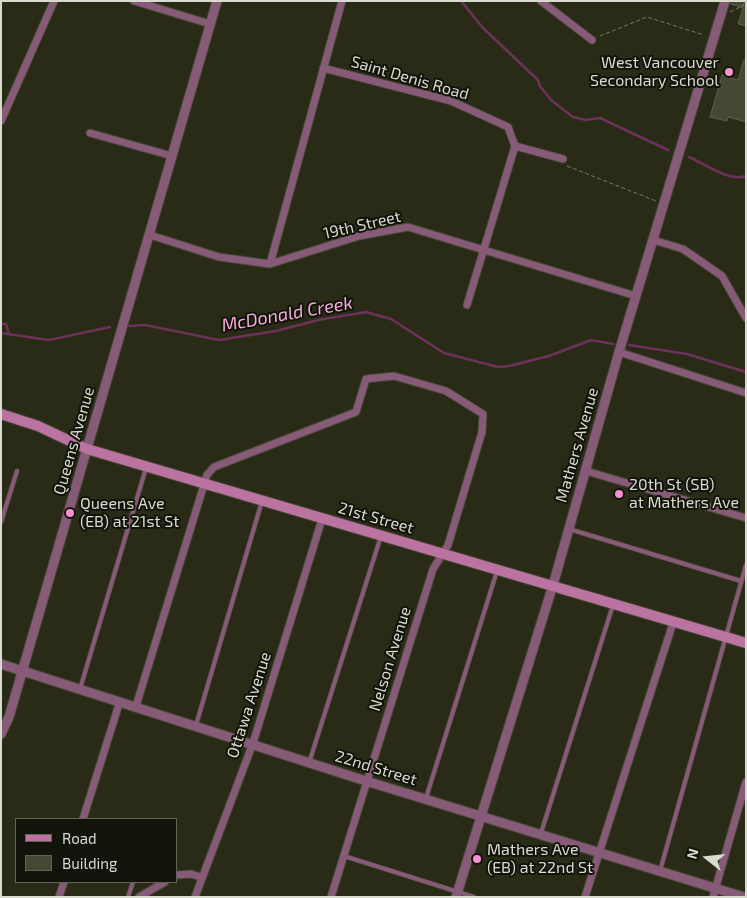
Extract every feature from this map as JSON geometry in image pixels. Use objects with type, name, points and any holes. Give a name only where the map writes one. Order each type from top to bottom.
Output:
[{"type":"main road","name":"21st Street","points":[[1,414],[38,426],[87,449],[380,536],[442,552],[746,644]]},
{"type":"street","points":[[1,121],[54,1]]},
{"type":"street","points":[[134,1],[210,24]]},
{"type":"street","name":"Queens Avenue","points":[[1,734],[9,717],[217,1]]},
{"type":"street","points":[[270,264],[342,1]]},
{"type":"street","points":[[541,1],[592,40]]},
{"type":"street","name":"Mathers Avenue","points":[[457,894],[553,585],[636,296],[725,1]]},
{"type":"street","name":"Saint Denis Road","points":[[323,68],[451,102],[508,127],[515,146]]},
{"type":"street","points":[[90,133],[172,156]]},
{"type":"street","points":[[467,305],[486,249],[515,146],[563,159]]},
{"type":"street","name":"19th Street","points":[[150,235],[219,256],[270,264],[359,236],[408,227],[486,249],[636,296]]},
{"type":"street","points":[[653,240],[683,249],[722,276],[746,318]]},
{"type":"street","points":[[620,352],[746,393]]},
{"type":"street","name":"Nelson Avenue","points":[[204,483],[207,475],[222,462],[356,412],[366,379],[394,376],[446,391],[483,414],[482,432],[448,544],[433,569],[331,897]]},
{"type":"street","points":[[586,471],[746,518]]},
{"type":"street","points":[[136,706],[204,483]]},
{"type":"street","name":"Ottawa Avenue","points":[[194,897],[253,743],[322,519]]},
{"type":"street","points":[[585,897],[673,623]]},
{"type":"street","name":"22nd Street","points":[[1,664],[253,743],[366,781],[541,833],[714,892],[744,897]]},
{"type":"street","points":[[83,818],[120,701]]},
{"type":"street","points":[[714,892],[746,782]]},
{"type":"street","points":[[178,875],[192,874],[201,877]]},
{"type":"street","points":[[60,897],[64,883]]},
{"type":"street","points":[[139,897],[163,883]]},
{"type":"lane","points":[[80,689],[146,466]]},
{"type":"lane","points":[[1,522],[16,471]]},
{"type":"lane","points":[[196,725],[262,501]]},
{"type":"lane","points":[[569,529],[741,581]]},
{"type":"lane","points":[[309,763],[380,536]]},
{"type":"lane","points":[[660,872],[746,565]]},
{"type":"lane","points":[[426,799],[498,569]]},
{"type":"lane","points":[[541,833],[613,605]]},
{"type":"lane","points":[[344,856],[457,894],[474,897]]},
{"type":"lane","points":[[128,897],[132,883]]},
{"type":"path","points":[[730,12],[744,5],[740,1]]},
{"type":"path","points":[[592,40],[647,17],[714,38]]},
{"type":"path","points":[[563,159],[567,166],[664,204]]},
{"type":"building","points":[[731,1],[746,1],[746,26],[738,24],[743,8],[731,4]]},
{"type":"building","points":[[744,60],[746,60],[746,122],[728,117],[727,121],[710,117],[722,75],[738,80]]},
{"type":"waterway","points":[[461,1],[483,28],[538,80],[540,86],[551,100],[573,117],[586,120],[600,118],[668,150]]},
{"type":"waterway","points":[[689,157],[732,177],[746,176]]},
{"type":"waterway","name":"McDonald Creek","points":[[129,326],[145,325],[219,340],[276,331],[318,320],[366,312],[391,319],[444,353],[498,367],[549,356],[591,340],[613,344]]},
{"type":"waterway","points":[[1,324],[6,324],[9,334]]},
{"type":"waterway","name":"McDonald Creek","points":[[1,333],[49,340],[110,327]]},
{"type":"waterway","name":"McDonald Creek","points":[[629,345],[687,354],[746,372]]},
{"type":"place","name":"West Vancouver Secondary School","points":[[729,72]]},
{"type":"place","name":"20th St (SB) at Mathers Ave","points":[[619,494]]},
{"type":"place","name":"Queens Ave (EB) at 21st St","points":[[70,513]]},
{"type":"place","name":"Mathers Ave (EB) at 22nd St","points":[[477,859]]}]
